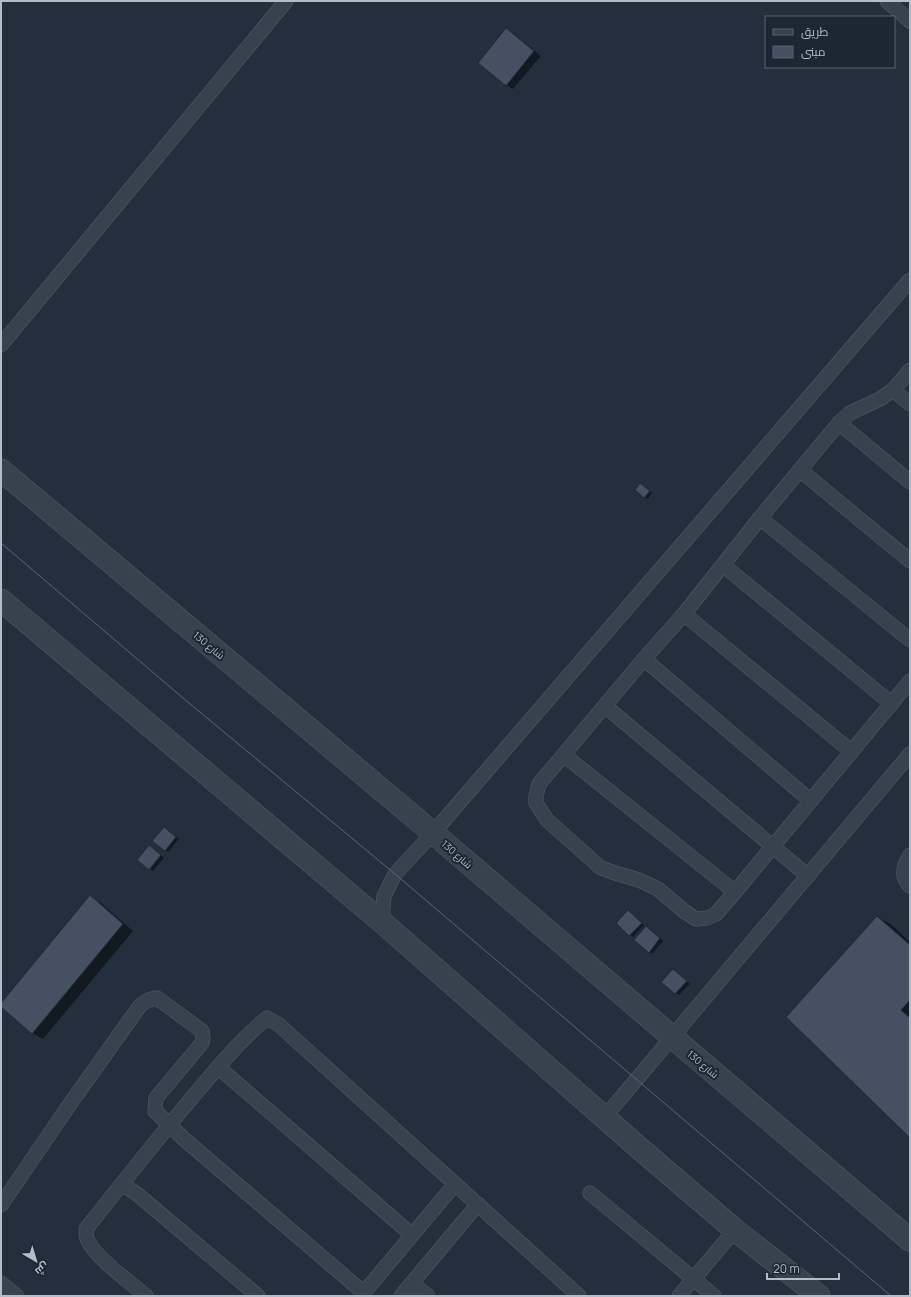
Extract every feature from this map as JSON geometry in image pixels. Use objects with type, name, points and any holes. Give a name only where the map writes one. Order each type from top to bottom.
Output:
[{"type":"street","name":"شارع 130","points":[[1,470],[433,833],[671,1038],[910,1240]]},
{"type":"street","points":[[1,600],[382,922],[604,1118],[735,1230],[819,1296]]},
{"type":"lane","points":[[1,345],[286,1]]},
{"type":"lane","points":[[887,1],[910,21]]},
{"type":"lane","points":[[382,922],[384,896],[396,874],[910,280]]},
{"type":"lane","points":[[910,370],[892,390],[875,401],[850,413],[839,423],[760,518],[684,614],[644,659],[539,784],[536,803],[547,820],[601,868],[639,880],[658,889],[696,919],[707,918],[716,914],[735,892],[910,682]]},
{"type":"lane","points":[[892,390],[910,404]]},
{"type":"lane","points":[[839,423],[910,482]]},
{"type":"lane","points":[[800,470],[910,560]]},
{"type":"lane","points":[[760,518],[910,640]]},
{"type":"lane","points":[[723,565],[892,704]]},
{"type":"lane","points":[[684,614],[852,752]]},
{"type":"lane","points":[[644,659],[811,801]]},
{"type":"lane","points":[[605,706],[808,876]]},
{"type":"lane","points":[[604,1118],[910,754]]},
{"type":"lane","points":[[564,755],[735,892]]},
{"type":"lane","points":[[910,855],[905,864],[904,875],[906,883],[910,886]]},
{"type":"lane","points":[[1,1205],[139,1007],[150,999],[157,998],[202,1032],[203,1038],[202,1044],[156,1098],[155,1111],[184,1139],[363,1294],[455,1184]]},
{"type":"lane","points":[[146,1296],[93,1249],[87,1240],[86,1229],[169,1124],[218,1067],[257,1026],[267,1018],[278,1024],[579,1296]]},
{"type":"lane","points":[[218,1067],[412,1235]]},
{"type":"lane","points":[[122,1184],[137,1194],[258,1296]]},
{"type":"lane","points":[[590,1193],[714,1296]]},
{"type":"lane","points":[[401,1296],[478,1204]]},
{"type":"lane","points":[[679,1296],[735,1230]]},
{"type":"lane","points":[[1,1283],[17,1296]]},
{"type":"lane","points":[[412,1283],[428,1296]]},
{"type":"building","points":[[506,28],[534,51],[506,86],[478,63]]},
{"type":"building","points":[[640,483],[650,491],[644,498],[635,490]]},
{"type":"building","points":[[164,827],[176,837],[165,851],[152,841]]},
{"type":"building","points":[[149,845],[161,855],[149,870],[137,860]]},
{"type":"building","points":[[90,895],[123,924],[32,1034],[1,1007],[1,1003]]},
{"type":"building","points":[[628,910],[642,923],[629,936],[616,923]]},
{"type":"building","points":[[877,916],[910,945],[910,1000],[901,1010],[910,1018],[910,1138],[786,1017]]},
{"type":"building","points":[[646,926],[660,938],[649,953],[634,940]]},
{"type":"building","points":[[673,969],[687,981],[675,994],[661,982]]},
{"type":"tram line","points":[[1,543],[183,698],[395,874],[891,1296]]}]
